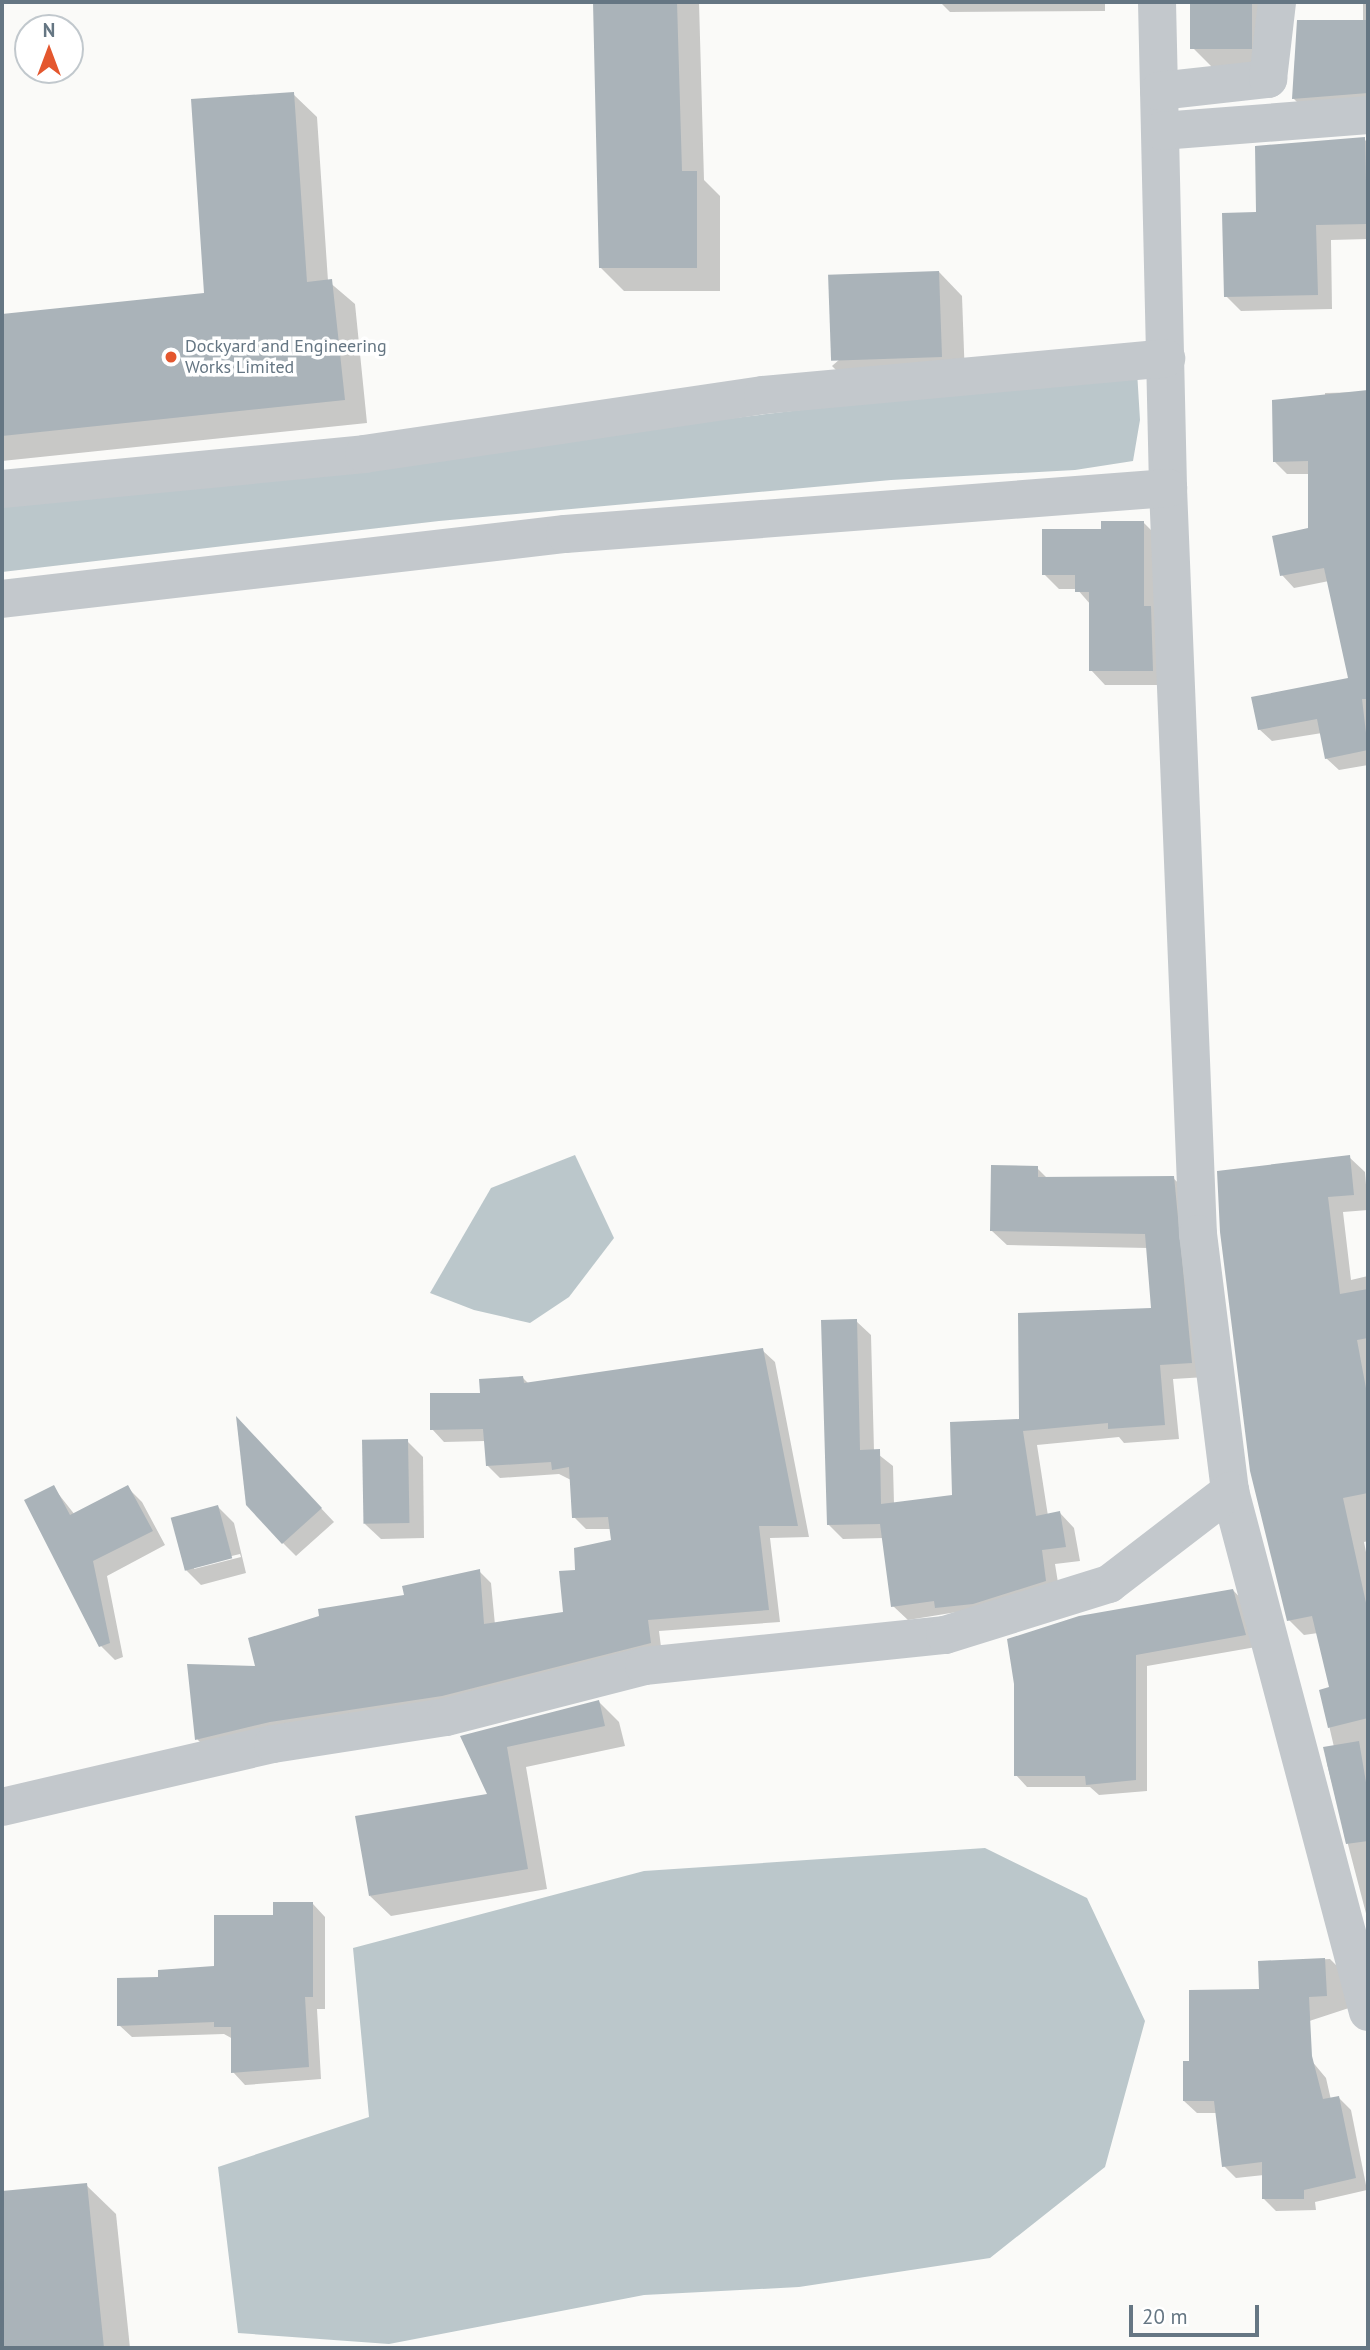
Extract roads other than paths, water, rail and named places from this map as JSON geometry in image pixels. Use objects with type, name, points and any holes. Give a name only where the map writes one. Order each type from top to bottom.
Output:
[{"type":"street","points":[[1157,2],[1168,488],[1198,1234],[1230,1491],[1368,2012]]},
{"type":"street","points":[[1159,91],[1268,79],[1277,2]]},
{"type":"street","points":[[1161,131],[1368,115]]},
{"type":"street","points":[[2,489],[364,454],[763,395],[1166,358]]},
{"type":"street","points":[[2,599],[565,534],[1168,488]]},
{"type":"street","points":[[2,1807],[260,1746],[446,1717],[644,1667],[945,1635],[1109,1584],[1230,1491]]},
{"type":"place","name":"Dockyard and Engineering Works Limited","points":[[171,357]]}]
